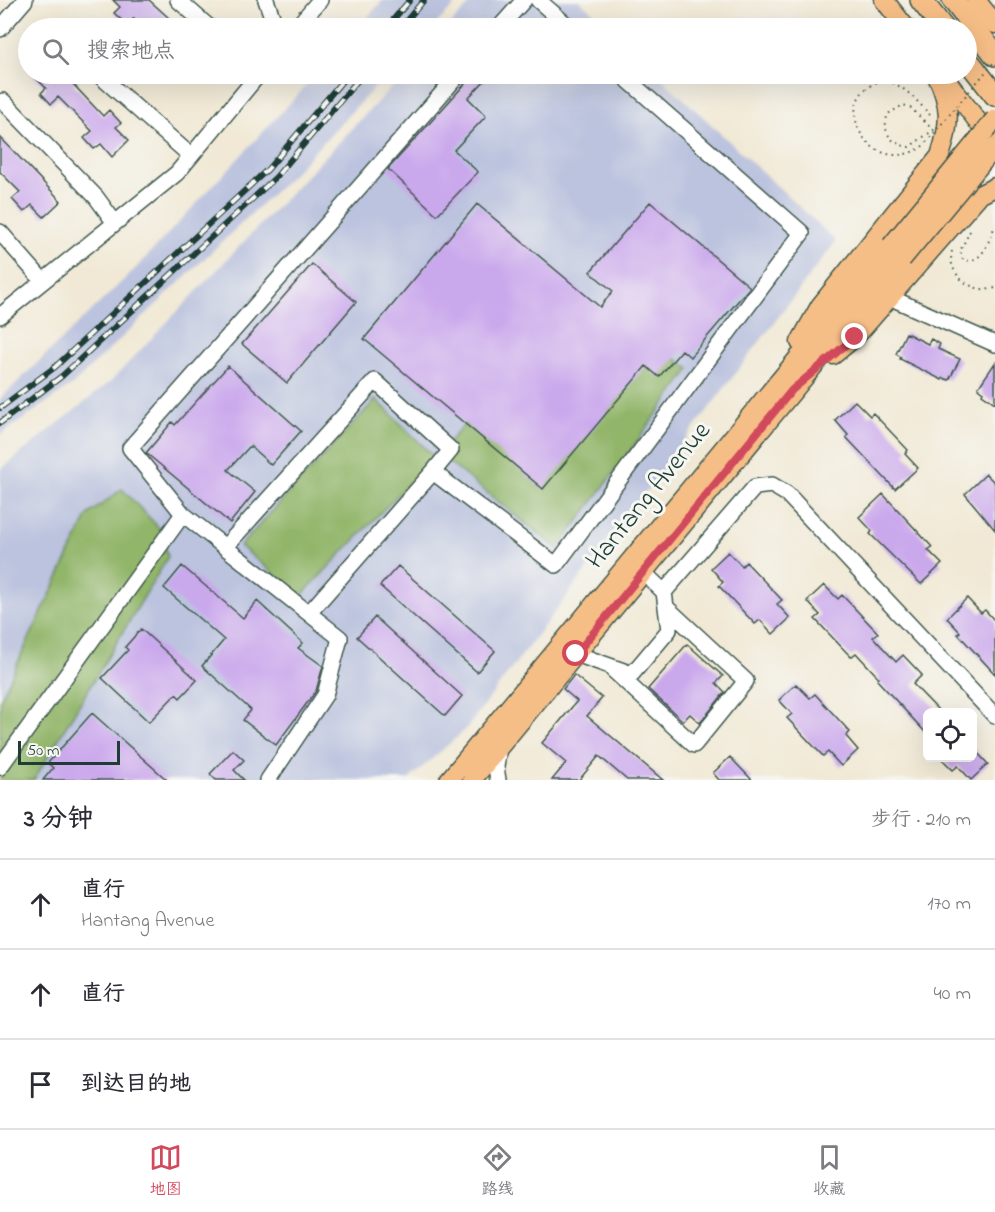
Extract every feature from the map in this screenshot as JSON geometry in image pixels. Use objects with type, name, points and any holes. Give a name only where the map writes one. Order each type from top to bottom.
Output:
[{"type":"highway","points":[[921,0],[935,18]]},
{"type":"highway","points":[[952,0],[966,18]]},
{"type":"highway","points":[[977,32],[995,55]]},
{"type":"highway","points":[[977,72],[995,95]]},
{"type":"main road","points":[[884,0],[898,18]]},
{"type":"main road","points":[[984,8],[995,24]]},
{"type":"main road","points":[[785,386],[820,306],[940,156],[949,129],[947,96],[941,84]]},
{"type":"main road","points":[[897,252],[995,145],[949,84]]},
{"type":"main road","points":[[897,252],[995,119]]},
{"type":"main road","points":[[785,386],[855,337],[987,191],[980,162],[968,150],[955,148],[940,156]]},
{"type":"main road","name":"Hantang Avenue","points":[[449,780],[897,252]]},
{"type":"main road","name":"Hantang Avenue","points":[[472,780],[642,572],[785,386]]},
{"type":"street","points":[[0,29],[25,0]]},
{"type":"street","points":[[178,0],[199,18]]},
{"type":"street","points":[[266,0],[272,18]]},
{"type":"street","points":[[305,18],[320,0]]},
{"type":"street","points":[[508,18],[524,0]]},
{"type":"street","points":[[538,0],[559,18]]},
{"type":"street","points":[[109,84],[191,156]]},
{"type":"street","points":[[0,316],[177,172],[251,84]]},
{"type":"street","points":[[268,780],[325,695],[340,638],[183,514],[130,448],[450,84]]},
{"type":"street","points":[[433,472],[556,565],[802,233],[632,84]]},
{"type":"street","points":[[3,101],[96,197],[115,223]]},
{"type":"street","points":[[0,232],[43,281]]},
{"type":"street","points":[[889,297],[995,344]]},
{"type":"street","points":[[225,547],[375,381],[451,450],[309,613]]},
{"type":"street","points":[[576,654],[632,674],[669,630],[665,599],[755,487],[772,485],[787,494],[995,716]]},
{"type":"street","points":[[0,767],[183,514]]},
{"type":"street","points":[[608,665],[694,745],[747,681],[665,599],[642,572]]},
{"type":"street","points":[[498,780],[496,767],[499,747]]},
{"type":"path","points":[[977,83],[995,61]]},
{"type":"path","points":[[873,84],[856,98],[855,117],[863,136],[875,150],[886,156],[898,157],[912,154],[922,147],[976,84]]},
{"type":"path","points":[[895,84],[907,91],[930,115]]},
{"type":"path","points":[[924,121],[910,107],[903,105],[888,114],[885,131],[891,140],[909,147],[930,130],[941,126]]},
{"type":"path","points":[[964,234],[971,225],[968,239],[960,251],[963,260],[976,260],[982,255],[995,226]]},
{"type":"path","points":[[956,243],[950,262],[957,276],[966,284],[978,288],[995,288]]},
{"type":"shaded area","points":[[383,0],[460,0],[442,18],[367,18]]},
{"type":"shaded area","points":[[474,0],[579,0],[599,18],[457,18]]},
{"type":"shaded area","points":[[308,84],[378,84],[292,175],[72,385],[0,435],[0,399],[136,268]]},
{"type":"shaded area","points":[[394,84],[668,84],[836,241],[465,730],[408,780],[0,780],[0,470],[110,382]]},
{"type":"green space","points":[[647,338],[690,369],[558,549],[438,454],[471,417]]},
{"type":"green space","points":[[376,399],[434,457],[301,596],[240,546]]},
{"type":"green space","points":[[122,489],[161,530],[168,557],[34,780],[0,780],[0,700],[88,515]]},
{"type":"building","points":[[113,0],[149,0],[169,18],[119,18],[114,13],[120,7]]},
{"type":"building","points":[[42,84],[73,84],[103,116],[109,110],[121,123],[116,127],[129,140],[112,157],[101,144],[94,149],[84,138],[92,131],[58,97],[51,104],[41,93],[46,88]]},
{"type":"building","points":[[465,84],[481,84],[468,98],[486,116],[454,150],[478,172],[437,215],[388,169]]},
{"type":"building","points":[[0,137],[61,201],[44,217],[32,205],[24,212],[12,199],[20,192],[0,172]]},
{"type":"building","points":[[650,202],[750,287],[690,357],[682,350],[659,377],[646,366],[543,489],[364,339],[477,204],[600,307],[613,291],[590,272]]},
{"type":"building","points":[[312,264],[356,302],[287,383],[242,344]]},
{"type":"building","points":[[906,333],[928,344],[931,339],[940,344],[938,349],[960,359],[949,380],[943,378],[942,380],[900,359],[901,357],[896,354]]},
{"type":"building","points":[[995,363],[995,403],[982,394],[983,392],[978,388]]},
{"type":"building","points":[[228,366],[301,431],[271,465],[250,446],[228,470],[255,492],[230,523],[146,453],[172,422],[175,425]]},
{"type":"building","points":[[855,401],[870,416],[873,413],[908,450],[905,454],[918,468],[895,489],[846,437],[848,435],[835,420]]},
{"type":"building","points":[[986,474],[995,483],[995,530],[965,494]]},
{"type":"building","points":[[883,494],[932,547],[928,550],[942,564],[921,584],[870,534],[872,531],[859,517]]},
{"type":"building","points":[[728,552],[742,566],[746,562],[782,600],[777,604],[790,618],[773,634],[760,620],[755,624],[719,586],[723,582],[711,568]]},
{"type":"building","points":[[182,566],[243,618],[257,601],[303,643],[298,648],[323,666],[316,691],[276,745],[243,720],[251,710],[202,666],[224,640],[164,588]]},
{"type":"building","points":[[398,566],[495,651],[477,672],[380,586]]},
{"type":"building","points":[[824,585],[838,599],[842,595],[878,633],[873,637],[896,662],[903,655],[922,675],[913,684],[936,708],[923,708],[923,730],[877,680],[879,678],[856,653],[851,657],[815,619],[820,615],[807,601]]},
{"type":"building","points":[[967,598],[981,613],[985,610],[995,621],[995,674],[958,634],[960,632],[947,618]]},
{"type":"building","points":[[375,617],[462,696],[445,716],[357,637]]},
{"type":"building","points":[[141,629],[197,680],[180,698],[176,694],[149,722],[102,678],[128,650],[125,647]]},
{"type":"building","points":[[687,644],[723,676],[716,683],[725,692],[700,723],[690,714],[683,721],[648,689]]},
{"type":"building","points":[[574,675],[602,698],[587,716],[663,780],[627,780],[599,756],[579,780],[552,780],[566,763],[542,743],[577,701],[563,689]]},
{"type":"building","points":[[796,684],[810,698],[815,694],[850,732],[846,736],[858,750],[841,766],[828,752],[823,756],[787,718],[792,714],[779,700]]},
{"type":"building","points":[[92,713],[167,780],[43,780],[53,768],[48,763]]},
{"type":"building","points":[[233,750],[244,760],[234,770],[244,780],[216,780],[210,774]]},
{"type":"building","points":[[977,752],[988,764],[971,780],[958,766],[953,770],[945,762],[977,762]]},
{"type":"building","points":[[730,757],[752,780],[719,780],[713,773]]},
{"type":"railway","points":[[395,18],[410,0]]},
{"type":"railway","points":[[409,18],[424,0]]},
{"type":"railway","points":[[0,408],[55,367],[268,169],[340,84]]},
{"type":"railway","points":[[0,423],[62,376],[276,177],[355,84]]},
{"type":"route","points":[[576,654],[792,390],[855,337]]}]
